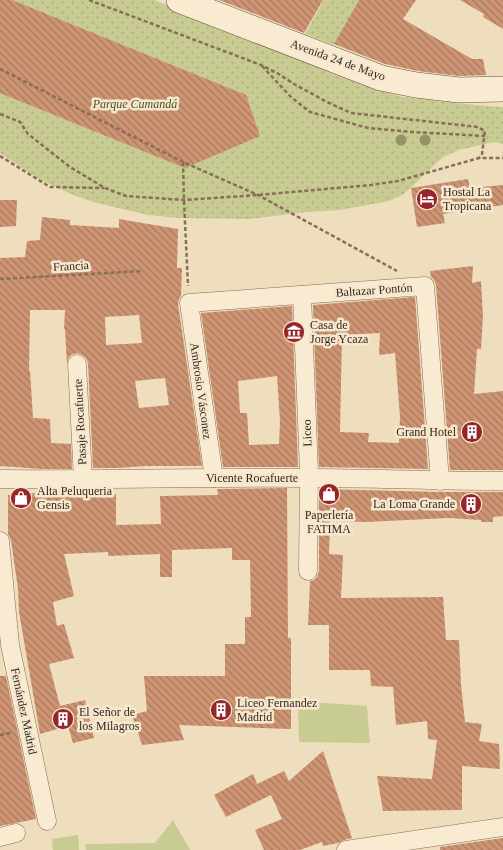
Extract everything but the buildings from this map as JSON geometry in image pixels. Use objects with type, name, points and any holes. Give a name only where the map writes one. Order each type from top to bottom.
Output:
[{"type":"main road","name":"Avenida 24 de Mayo","points":[[179,0],[380,78],[416,85],[459,90],[503,89]]},
{"type":"street","name":"Baltazar Pontón","points":[[189,303],[425,286],[440,481]]},
{"type":"street","name":"Liceo","points":[[302,295],[308,478],[308,572]]},
{"type":"street","name":"Ambrosio Vásconez","points":[[189,303],[214,478]]},
{"type":"street","name":"Pasaje Rocafuerte","points":[[77,364],[83,479]]},
{"type":"street","name":"Vicente Rocafuerte","points":[[0,479],[308,478],[503,481]]},
{"type":"street","name":"Fernández Madrid","points":[[0,541],[10,645],[47,821]]},
{"type":"street","points":[[346,850],[503,827]]},
{"type":"path","points":[[89,0],[261,65],[327,102],[351,113],[478,127],[485,131],[480,158]]},
{"type":"path","points":[[261,65],[290,97],[310,112],[368,128],[485,136]]},
{"type":"path","points":[[0,69],[183,162],[258,195],[398,271]]},
{"type":"path","points":[[0,114],[20,122],[28,134],[70,167],[105,188],[126,196],[184,200],[371,185],[398,181],[480,158],[503,158]]},
{"type":"path","points":[[0,156],[50,187],[105,188]]},
{"type":"path","points":[[183,162],[189,303]]},
{"type":"path","name":"Francia","points":[[0,279],[143,271]]},
{"type":"green space","name":"Parque Cumandá","points":[[0,0],[154,0],[295,54],[332,74],[402,97],[503,107],[503,144],[494,142],[459,150],[443,157],[404,194],[389,201],[340,210],[250,219],[179,218],[148,215],[93,202],[39,179],[0,153]]},
{"type":"green space","points":[[324,0],[359,0],[334,45],[305,34]]},
{"type":"green space","points":[[298,701],[367,706],[370,743],[299,742]]},
{"type":"green space","points":[[173,820],[190,850],[86,850],[85,844],[155,843]]},
{"type":"green space","points":[[78,835],[79,850],[53,850],[52,839]]},
{"type":"place","name":"Hostal La Tropicana","points":[[427,199]]},
{"type":"place","name":"Casa de Jorge Ycaza","points":[[294,332]]},
{"type":"place","name":"Grand Hotel","points":[[472,432]]},
{"type":"place","name":"Paperlería FATIMA","points":[[329,494]]},
{"type":"place","name":"Alta Peluqueria Gensis","points":[[21,498]]},
{"type":"place","name":"La Loma Grande","points":[[471,504]]},
{"type":"place","name":"Liceo Fernandez Madrid","points":[[221,710]]},
{"type":"place","name":"El Señor de los Milagros","points":[[63,719]]}]
